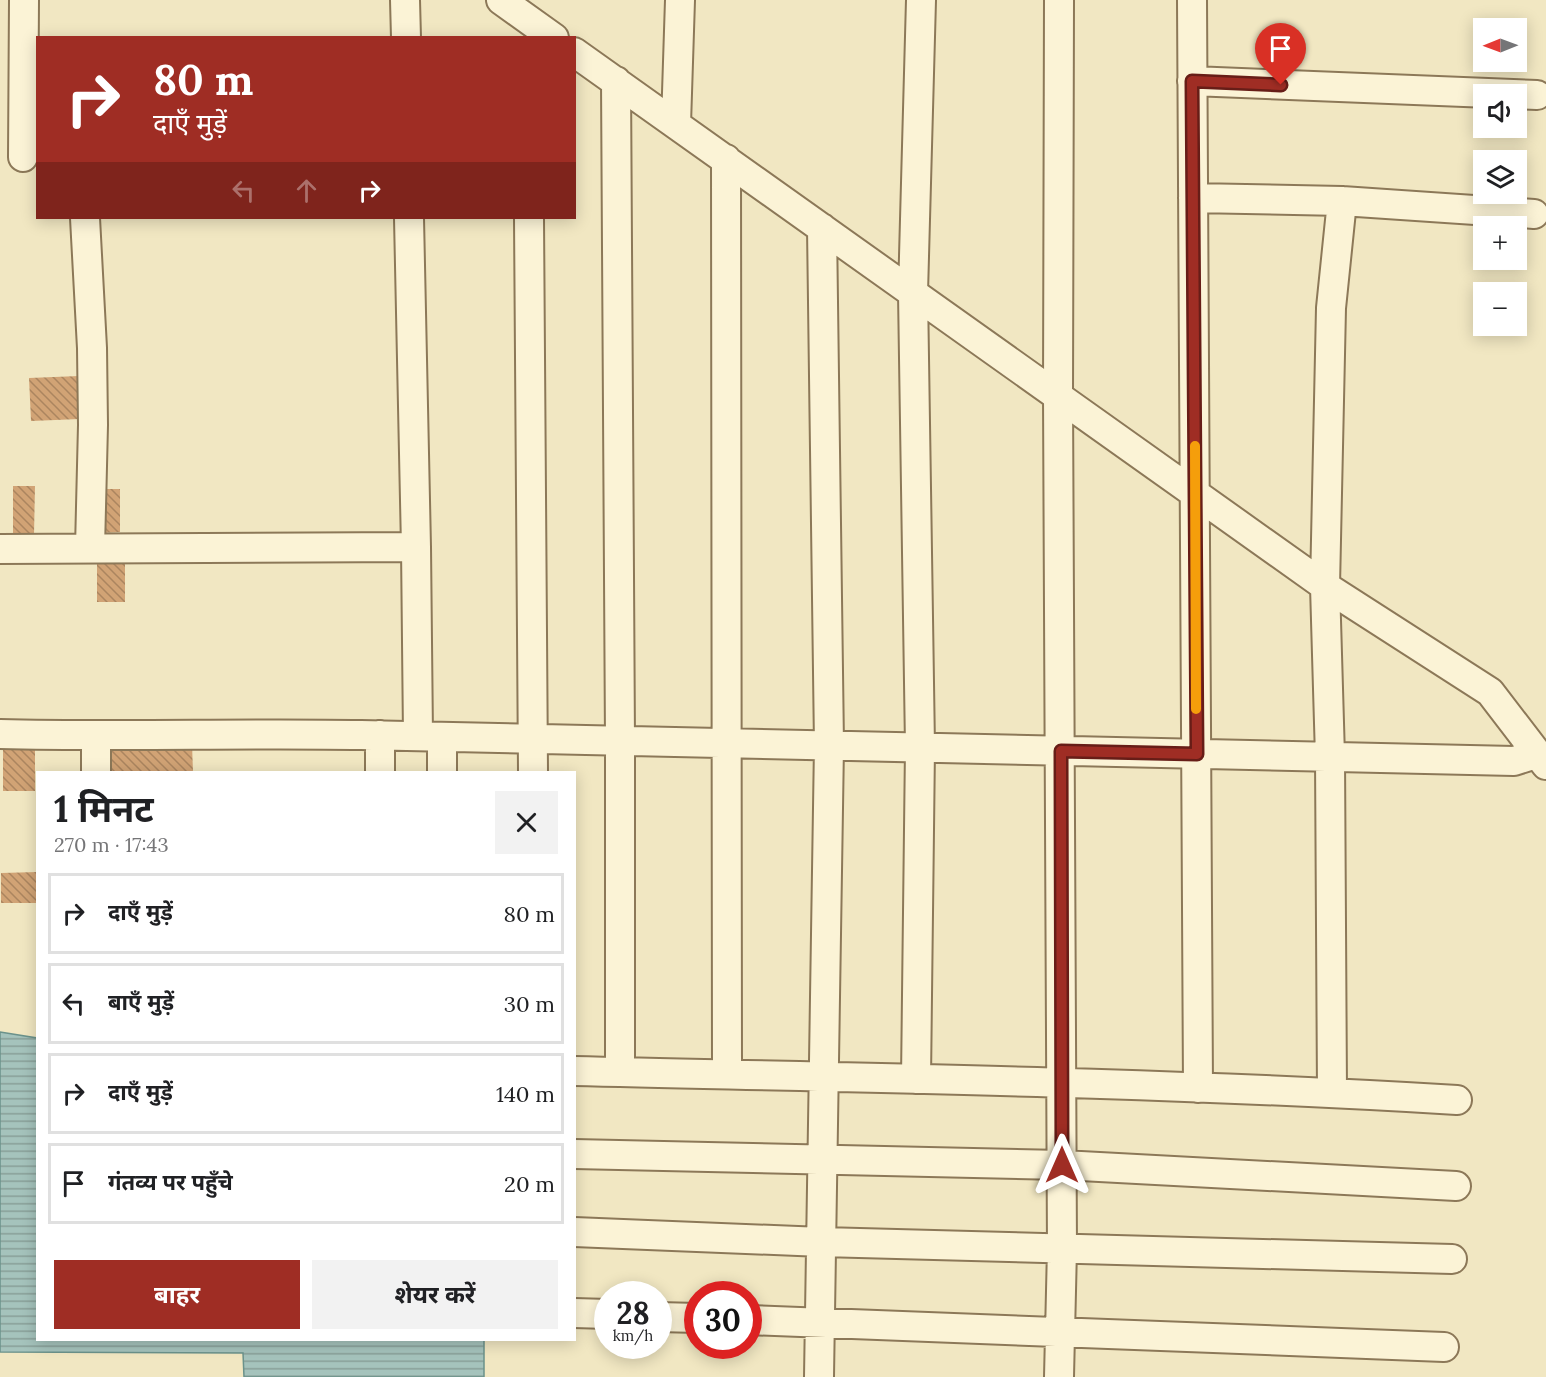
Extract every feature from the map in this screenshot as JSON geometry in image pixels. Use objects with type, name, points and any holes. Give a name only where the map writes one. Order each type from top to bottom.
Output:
[{"type":"street","points":[[20,158],[30,70],[24,0]]},
{"type":"street","points":[[405,0],[406,36]]},
{"type":"street","points":[[501,0],[527,28],[549,36]]},
{"type":"street","points":[[676,124],[680,0]]},
{"type":"street","points":[[916,1079],[920,747],[914,293],[921,0]]},
{"type":"street","points":[[1059,0],[1058,396],[1062,1084],[1059,1377]]},
{"type":"street","points":[[1192,0],[1198,1088]]},
{"type":"street","points":[[576,53],[1325,586],[1490,692],[1541,759]]},
{"type":"street","points":[[616,81],[620,1072]]},
{"type":"street","points":[[1192,81],[1537,95]]},
{"type":"street","points":[[726,159],[727,1074]]},
{"type":"street","points":[[1193,198],[1342,201],[1534,214]]},
{"type":"street","points":[[1332,1092],[1330,757],[1325,586],[1331,308],[1342,201]]},
{"type":"street","points":[[85,219],[92,348],[90,548]]},
{"type":"street","points":[[410,219],[416,547],[430,736],[442,771]]},
{"type":"street","points":[[529,219],[533,771]]},
{"type":"street","points":[[819,1377],[829,746],[822,228]]},
{"type":"street","points":[[0,549],[416,547]]},
{"type":"street","points":[[0,735],[380,735],[1514,761],[1541,759]]},
{"type":"street","points":[[380,735],[380,771]]},
{"type":"street","points":[[96,736],[96,771]]},
{"type":"street","points":[[576,1071],[825,1076],[1332,1092],[1457,1100]]},
{"type":"street","points":[[576,1154],[1062,1165],[1456,1186]]},
{"type":"street","points":[[576,1232],[822,1242],[1452,1259]]},
{"type":"street","points":[[576,1313],[594,1314]]},
{"type":"street","points":[[762,1321],[1444,1347]]},
{"type":"water","points":[[0,1032],[36,1038],[36,1341],[484,1341],[484,1377],[244,1377],[243,1353],[0,1352]]},
{"type":"building","points":[[79,376],[80,419],[31,421],[29,378]]},
{"type":"building","points":[[13,486],[35,486],[34,535],[13,535]]},
{"type":"building","points":[[100,489],[120,489],[120,532],[100,533]]},
{"type":"building","points":[[125,559],[125,602],[97,602],[97,560]]},
{"type":"building","points":[[192,744],[193,771],[104,771],[104,745]]},
{"type":"building","points":[[3,746],[35,747],[35,791],[3,791]]},
{"type":"building","points":[[36,872],[36,903],[1,903],[1,873]]},
{"type":"slow traffic","points":[[1195,446],[1196,709]]},
{"type":"route","points":[[1062,1165],[1061,751],[1197,754],[1192,81],[1281,85]]}]
